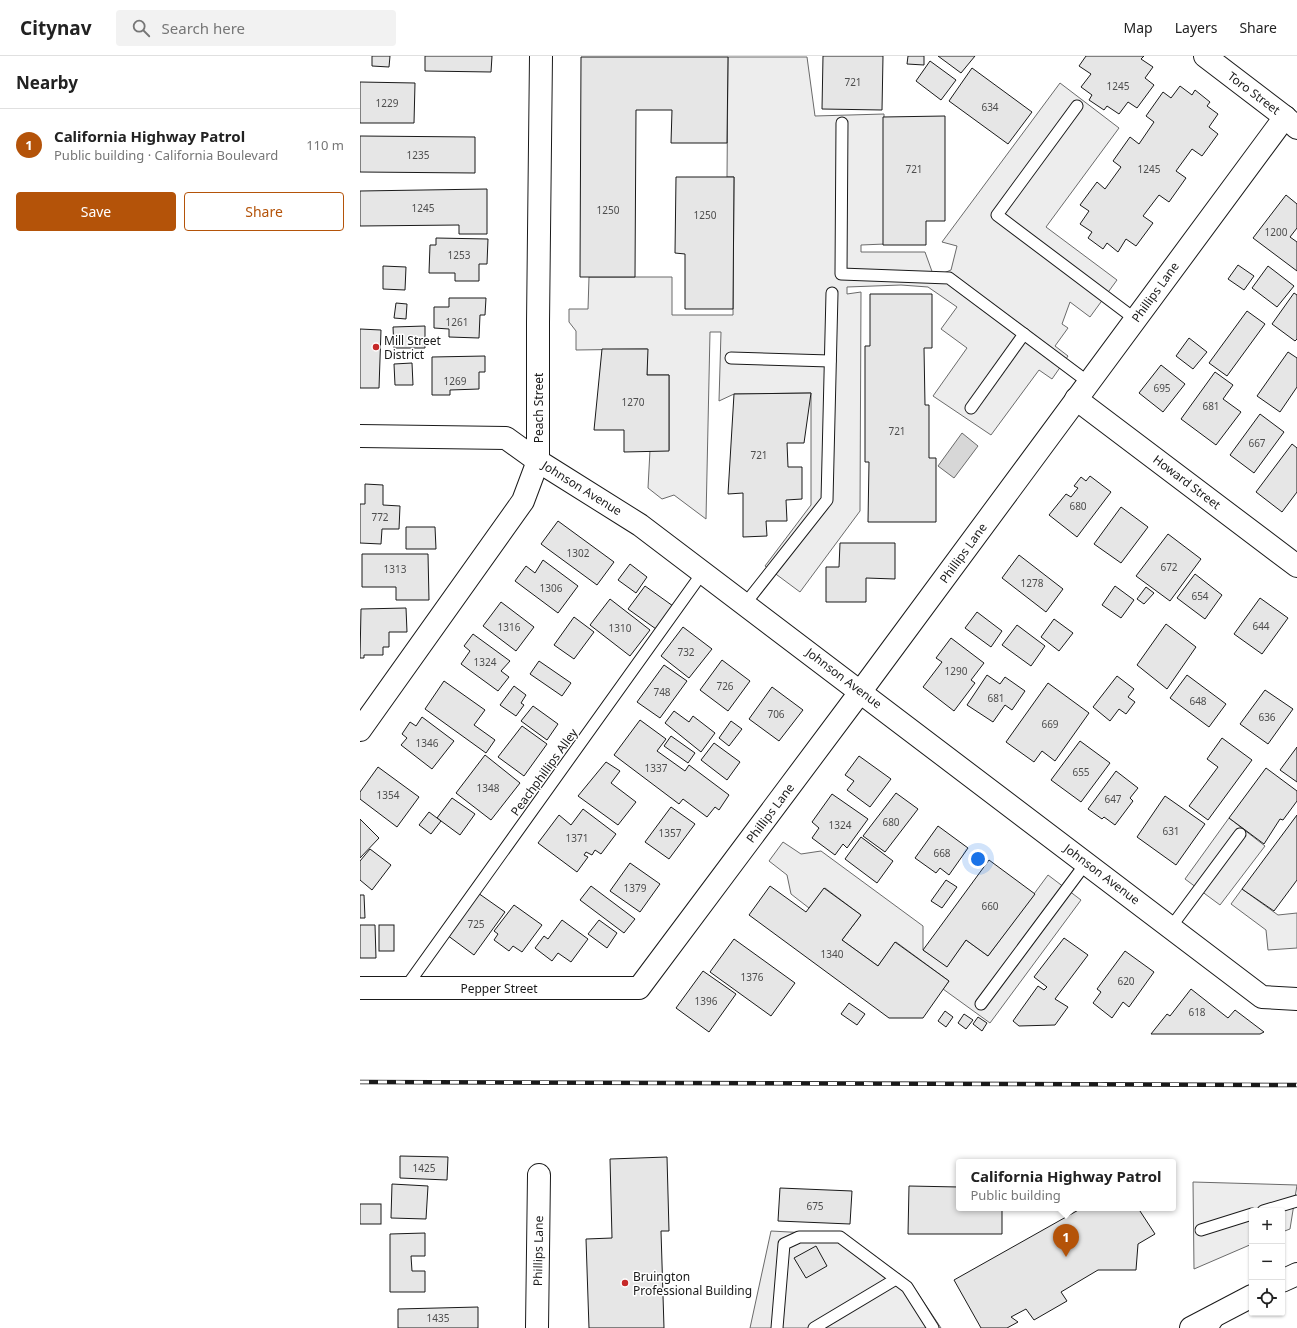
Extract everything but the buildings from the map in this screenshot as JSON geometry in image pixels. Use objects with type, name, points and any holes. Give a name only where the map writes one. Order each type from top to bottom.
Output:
[{"type":"street","name":"Peach Street","points":[[360,730],[523,501],[538,460],[538,322],[542,56]]},
{"type":"street","name":"Toro Street","points":[[1205,56],[1291,122]]},
{"type":"street","name":"Phillips Lane","points":[[639,988],[861,691],[1135,319],[1291,122]]},
{"type":"street","name":"Howard Street","points":[[1082,391],[1297,566]]},
{"type":"street","name":"Johnson Avenue","points":[[360,436],[506,438],[640,525],[861,691],[1262,997],[1297,999]]},
{"type":"street","name":"Pepper Street","points":[[360,988],[639,988]]},
{"type":"street","name":"Phillips Lane","points":[[537,1328],[539,1175]]},
{"type":"street","points":[[1284,1280],[1297,1274]]},
{"type":"street","points":[[1191,1328],[1210,1322],[1249,1298]]},
{"type":"lane","points":[[1077,106],[997,215],[1135,319]]},
{"type":"lane","points":[[842,123],[841,274],[949,278],[1024,334],[1082,391]]},
{"type":"lane","points":[[745,604],[827,500],[832,293]]},
{"type":"lane","points":[[971,408],[1024,334]]},
{"type":"lane","points":[[731,358],[830,361]]},
{"type":"lane","name":"Peachphillips Alley","points":[[406,988],[703,572]]},
{"type":"lane","points":[[1171,927],[1240,834]]},
{"type":"lane","points":[[981,1004],[1086,863]]},
{"type":"lane","points":[[1273,1208],[1297,1201]]},
{"type":"lane","points":[[1201,1230],[1249,1215]]},
{"type":"lane","points":[[777,1328],[784,1244],[799,1237],[840,1237],[907,1287],[933,1328]]},
{"type":"lane","points":[[814,1328],[896,1279]]},
{"type":"shaded area","points":[[728,57],[807,57],[815,116],[884,114],[885,244],[861,245],[861,252],[925,252],[934,277],[951,270],[957,246],[942,242],[1060,83],[1119,128],[1046,227],[1117,280],[1090,317],[1070,302],[1062,324],[1068,328],[1055,346],[1068,356],[1052,379],[1039,370],[991,435],[933,396],[967,348],[941,329],[957,307],[928,287],[901,285],[847,287],[847,294],[861,292],[860,511],[800,592],[765,566],[811,505],[811,393],[734,394],[719,401],[721,332],[710,332],[706,519],[674,495],[662,499],[648,488],[650,450],[669,450],[669,375],[647,375],[647,349],[576,350],[576,331],[569,322],[569,309],[588,309],[589,277],[672,277],[672,315],[733,315],[734,177],[727,177]]},
{"type":"shaded area","points":[[962,433],[978,446],[954,478],[938,466]]},
{"type":"shaded area","points":[[1229,818],[1265,846],[1220,905],[1185,879]]},
{"type":"shaded area","points":[[783,842],[801,854],[821,851],[923,926],[923,950],[947,966],[966,940],[988,956],[1048,875],[1081,900],[990,1023],[943,989],[949,981],[896,942],[878,966],[842,940],[861,915],[825,888],[809,908],[791,894],[787,875],[769,861]]},
{"type":"shaded area","points":[[1242,889],[1278,915],[1297,913],[1297,948],[1268,950],[1266,930],[1231,904]]},
{"type":"shaded area","points":[[1193,1182],[1297,1185],[1290,1229],[1285,1231],[1285,1208],[1249,1208],[1249,1245],[1194,1269]]},
{"type":"shaded area","points":[[771,1231],[845,1235],[911,1283],[941,1328],[750,1328]]},
{"type":"railway","points":[[360,1082],[1297,1085]]},
{"type":"place","name":"Mill Street District","points":[[376,347]]},
{"type":"place","name":"California Highway Patrol","points":[[1066,1257]]},
{"type":"place","name":"Bruington Professional Building","points":[[625,1283]]}]
